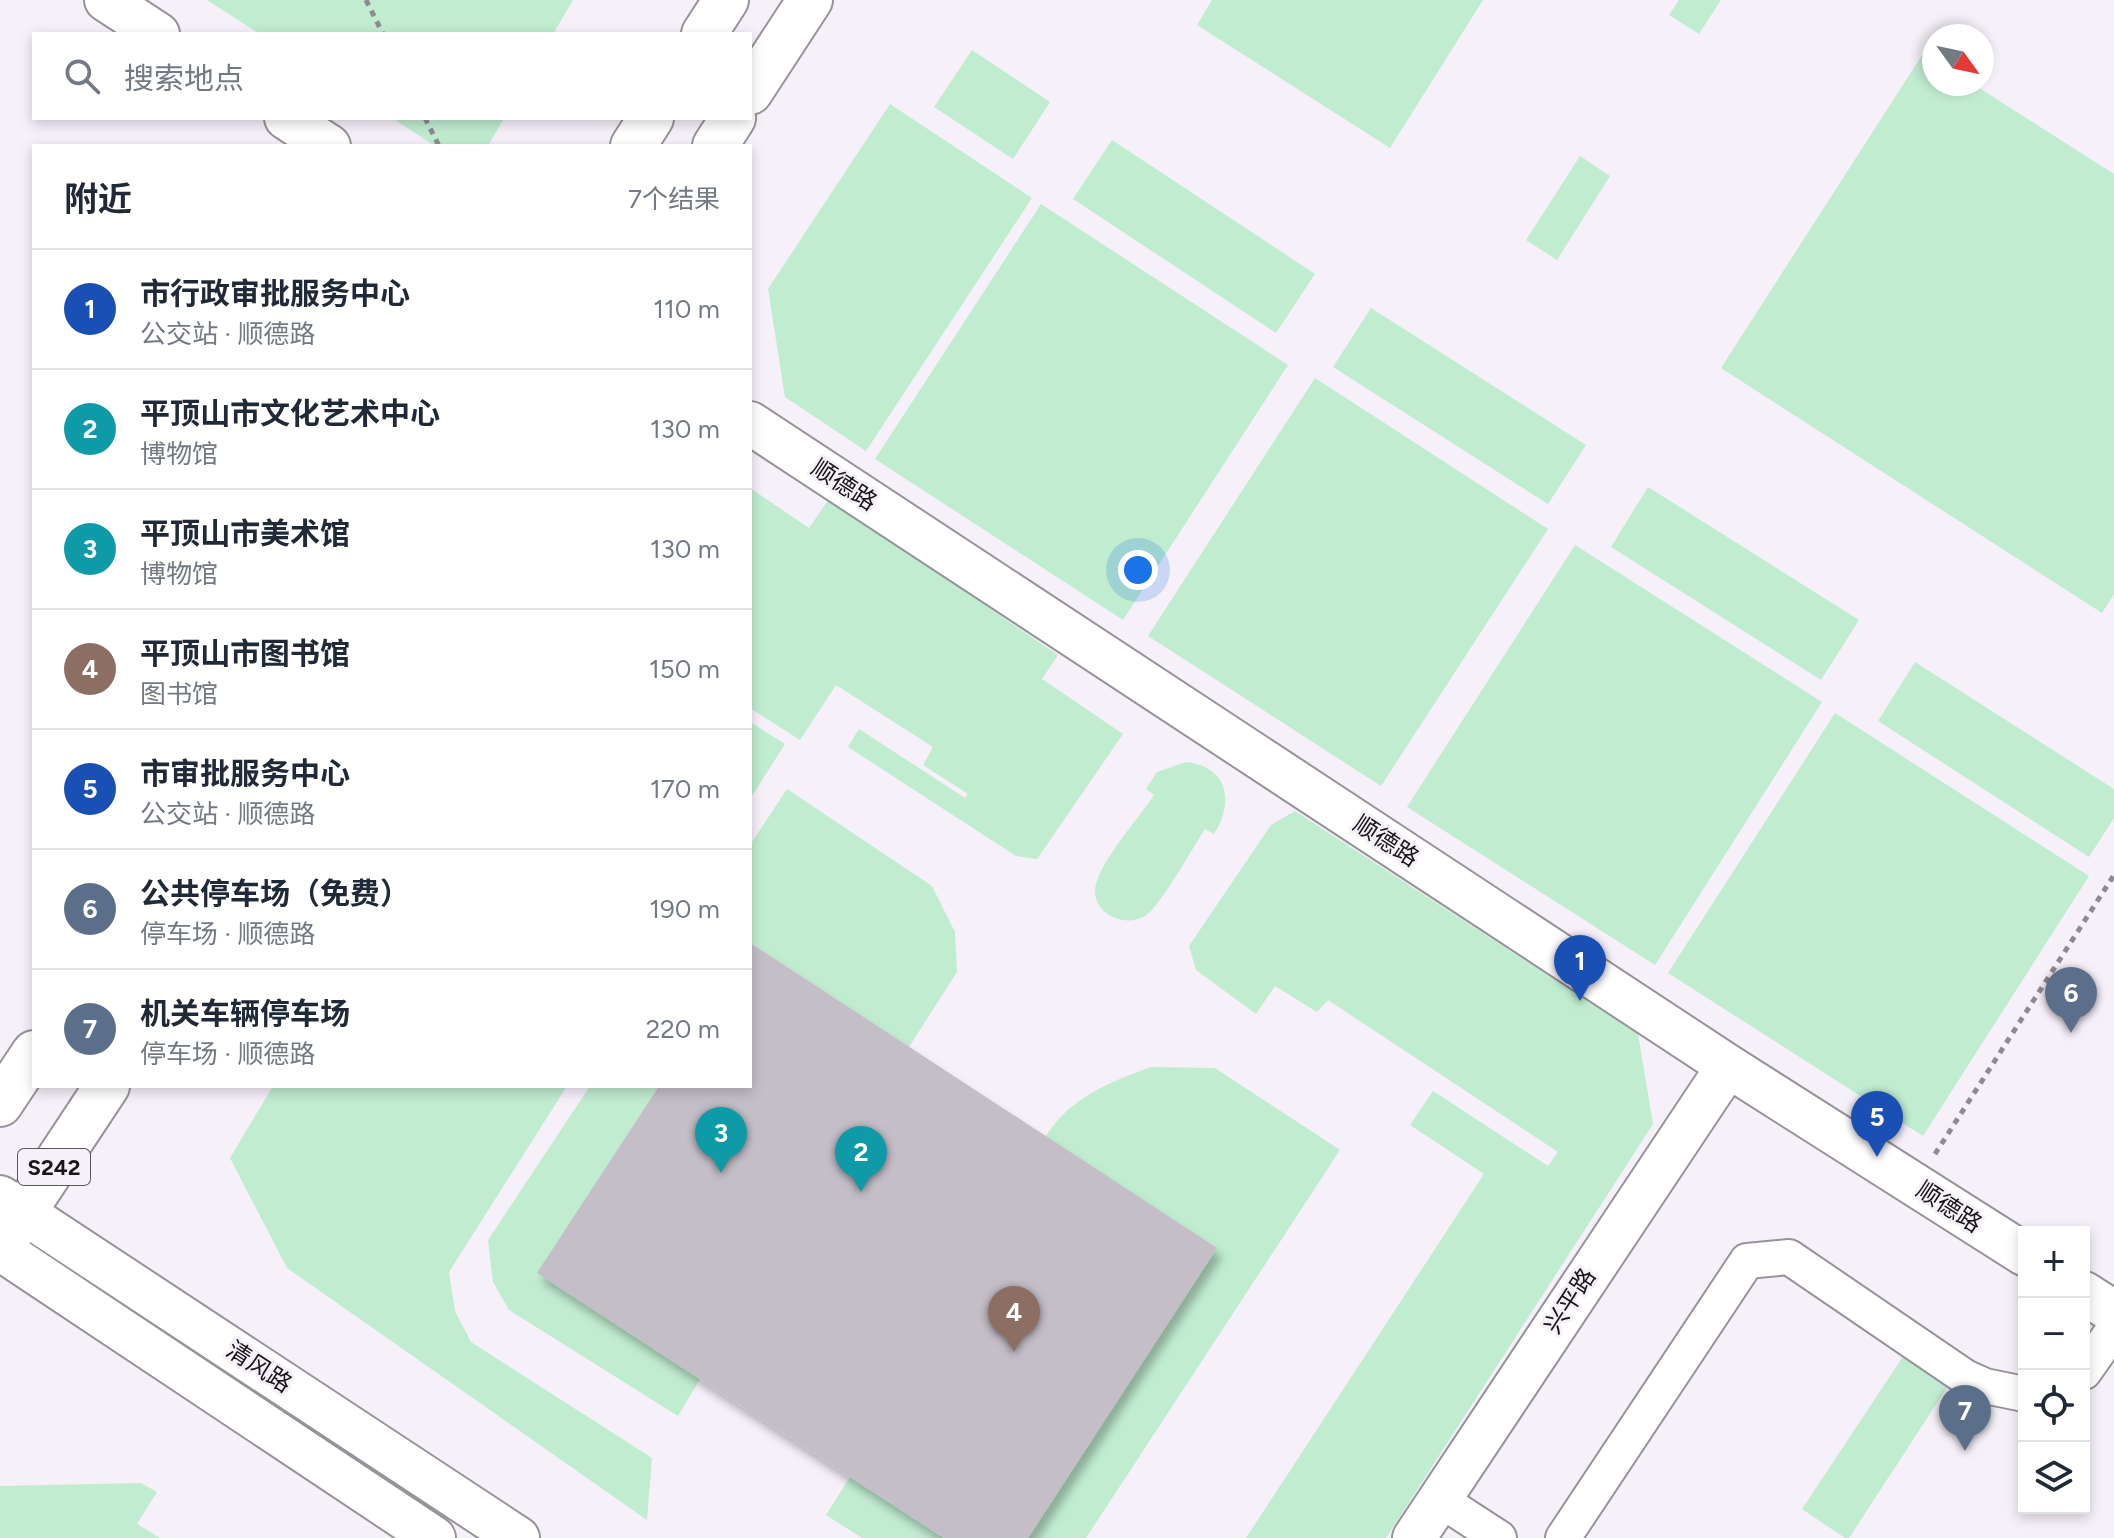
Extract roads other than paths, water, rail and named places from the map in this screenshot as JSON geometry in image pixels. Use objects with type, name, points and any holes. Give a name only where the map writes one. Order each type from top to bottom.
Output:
[{"type":"main road","points":[[705,32],[726,0]]},
{"type":"main road","points":[[752,89],[810,0]]},
{"type":"main road","points":[[634,144],[650,120]]},
{"type":"main road","points":[[716,144],[732,120]]},
{"type":"main road","points":[[0,1104],[32,1056]]},
{"type":"main road","name":"S242","points":[[0,1249],[12,1204],[105,1088]]},
{"type":"street","points":[[106,0],[155,32]]},
{"type":"street","points":[[289,120],[326,144]]},
{"type":"street","name":"顺德路","points":[[752,424],[1728,1066],[2018,1250]]},
{"type":"street","name":"兴平路","points":[[1414,1538],[1728,1066]]},
{"type":"street","name":"清风路","points":[[12,1204],[518,1538]]},
{"type":"street","name":"清风路","points":[[0,1249],[434,1538]]},
{"type":"street","points":[[1563,1538],[1747,1261],[1789,1257],[1965,1377],[1985,1386],[2018,1393]]},
{"type":"street","points":[[2090,1297],[2114,1312]]},
{"type":"street","points":[[2085,1370],[2114,1329]]},
{"type":"street","points":[[1439,1499],[1499,1538]]},
{"type":"place","name":"市行政审批服务中心","points":[[1580,1001]]},
{"type":"place","name":"公共停车场（免费）","points":[[2071,1033]]},
{"type":"place","name":"市审批服务中心","points":[[1877,1157]]},
{"type":"place","name":"平顶山市美术馆","points":[[721,1173]]},
{"type":"place","name":"平顶山市文化艺术中心","points":[[861,1192]]},
{"type":"place","name":"平顶山市图书馆","points":[[1014,1352]]},
{"type":"place","name":"机关车辆停车场","points":[[1965,1451]]}]
